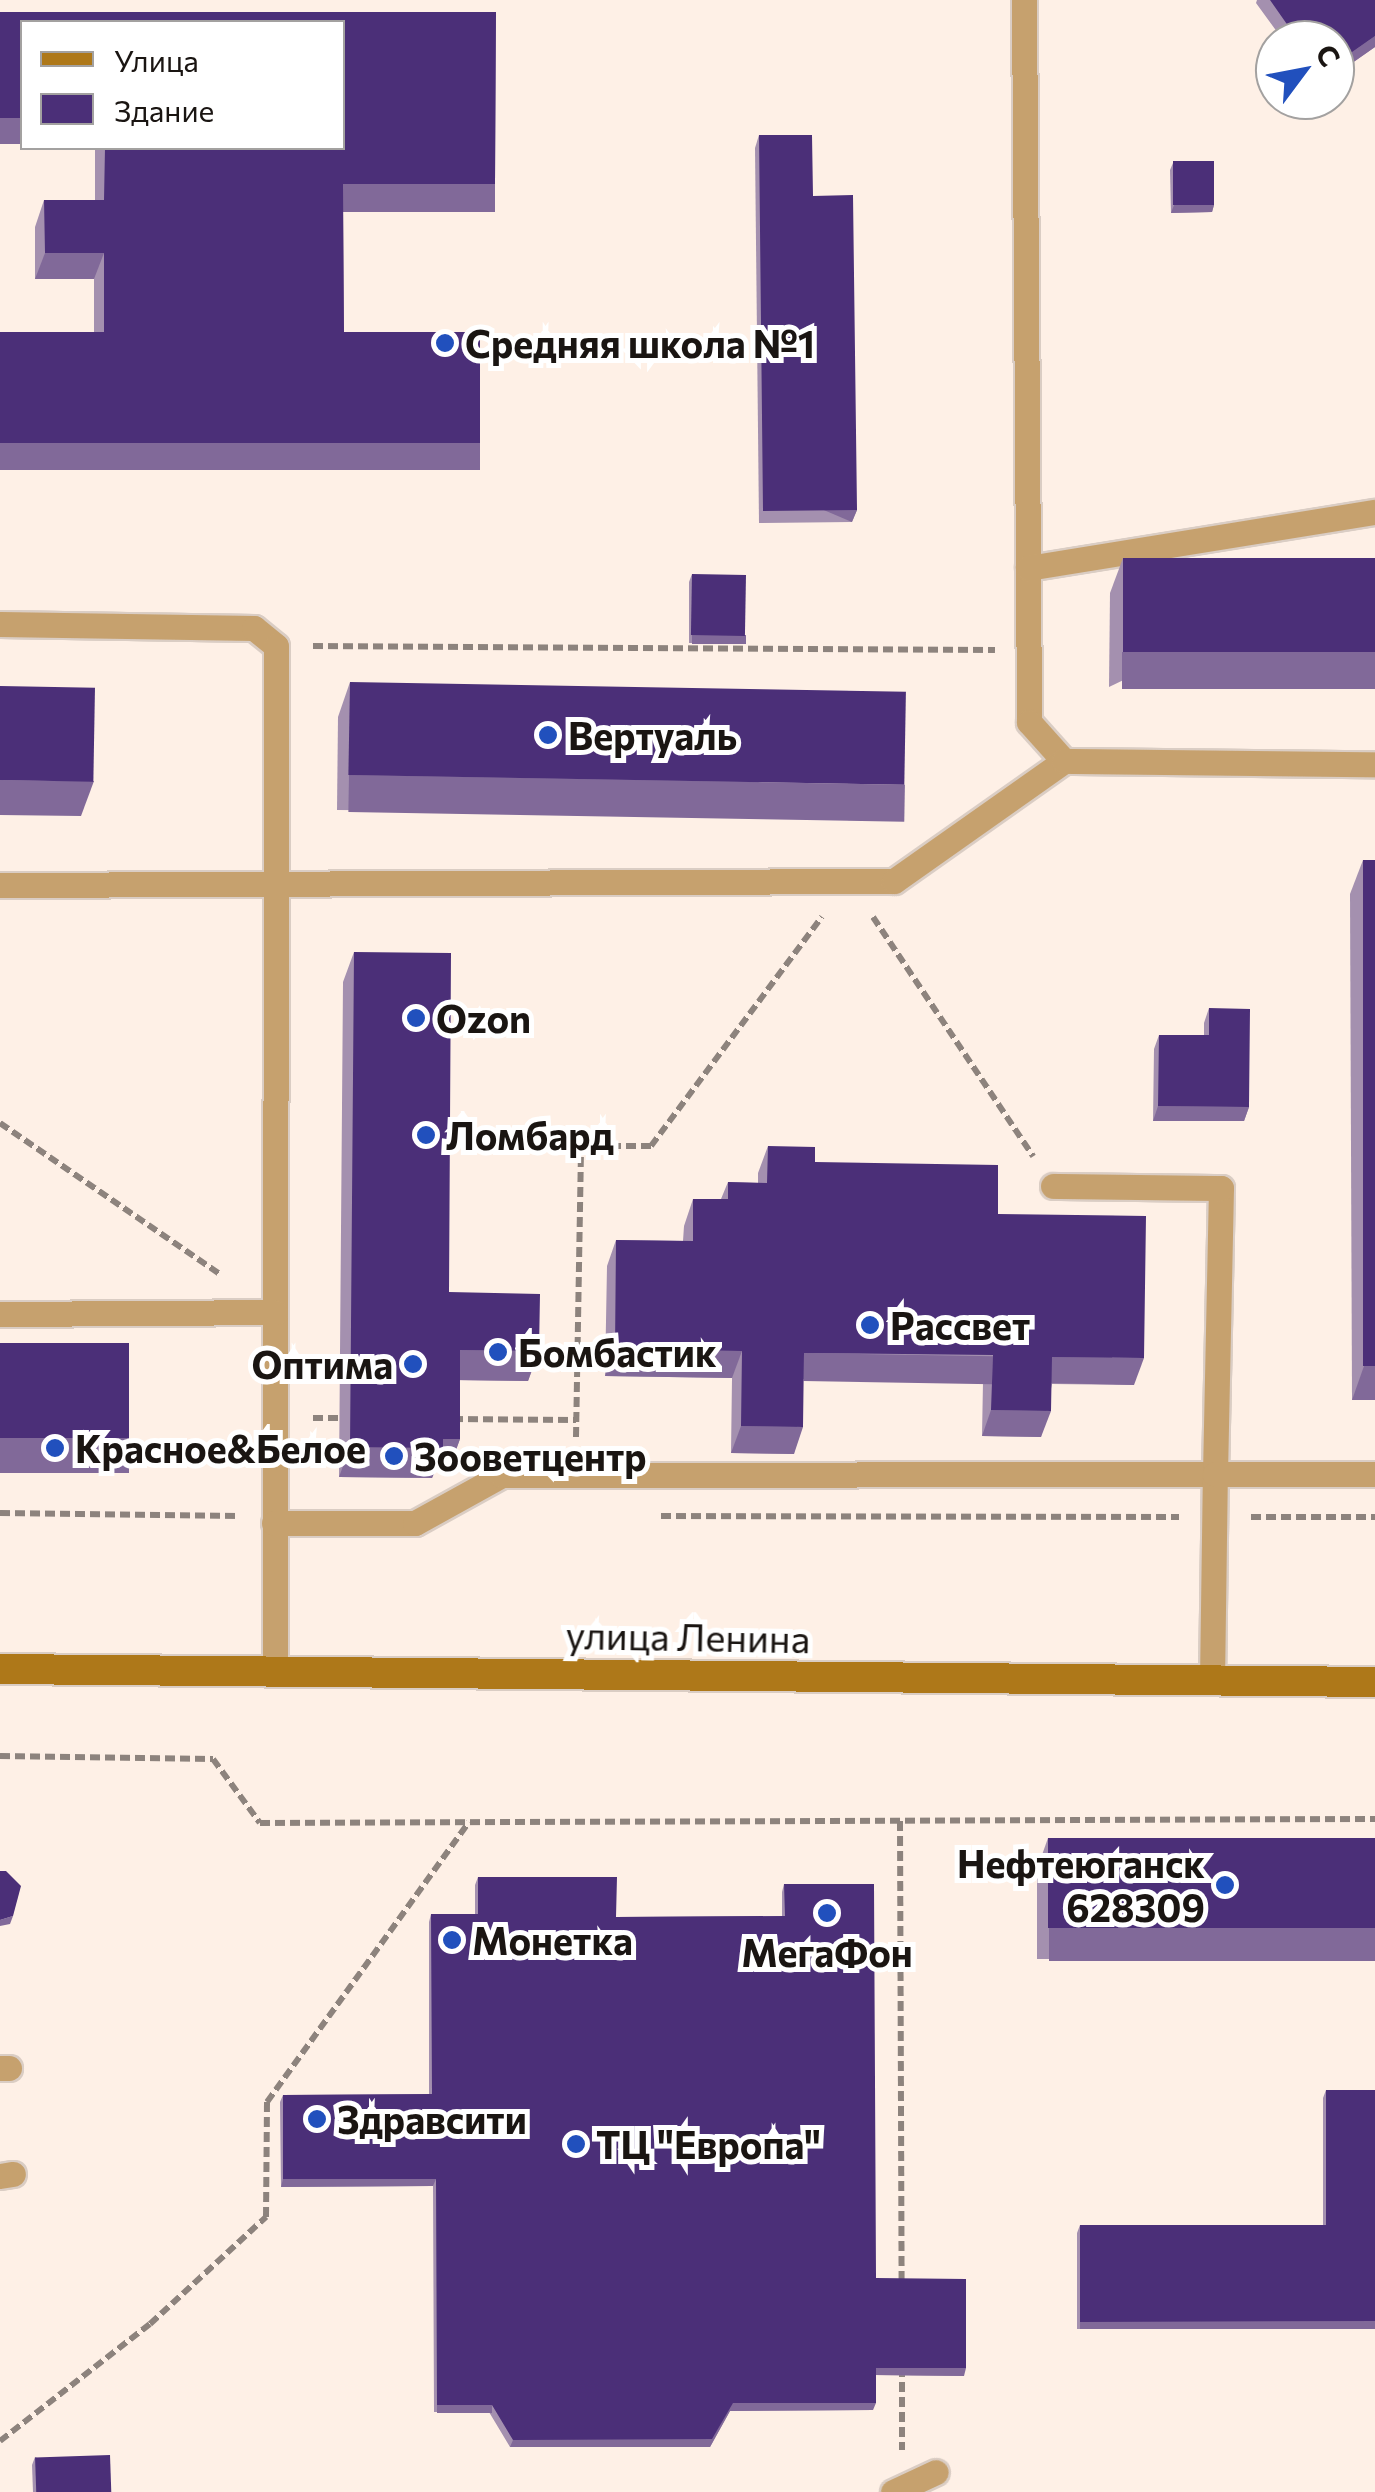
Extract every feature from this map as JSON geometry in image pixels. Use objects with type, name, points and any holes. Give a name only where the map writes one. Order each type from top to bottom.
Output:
[{"type":"main road","name":"улица Ленина","points":[[0,1669],[1375,1682]]},
{"type":"lane","points":[[1024,0],[1029,722],[1064,761]]},
{"type":"lane","points":[[1028,568],[1375,512]]},
{"type":"lane","points":[[0,624],[254,628],[276,646],[275,1670]]},
{"type":"lane","points":[[0,885],[894,881],[1064,761],[1375,764]]},
{"type":"lane","points":[[1053,1186],[1221,1188],[1212,1680]]},
{"type":"lane","points":[[0,1314],[275,1312]]},
{"type":"lane","points":[[274,1524],[415,1523],[502,1476],[1375,1474]]},
{"type":"lane","points":[[898,2490],[936,2472]]},
{"type":"path","points":[[276,646],[1028,650]]},
{"type":"path","points":[[575,1476],[581,1146],[651,1146],[849,881],[1053,1186]]},
{"type":"path","points":[[0,1122],[275,1312]]},
{"type":"path","points":[[274,1418],[350,1418]]},
{"type":"path","points":[[444,1419],[576,1420]]},
{"type":"path","points":[[0,1756],[213,1759],[260,1823],[1375,1820]]},
{"type":"path","points":[[900,1821],[902,2292]]},
{"type":"path","points":[[0,2441],[150,2324],[266,2217],[267,2102],[468,1822]]},
{"type":"path","points":[[898,2490],[902,2350]]},
{"type":"building","points":[[1270,0],[1375,0],[1375,36],[1355,50],[1355,20],[1284,20]]},
{"type":"building","points":[[0,12],[496,12],[495,184],[343,184],[344,332],[480,332],[480,443],[0,443],[0,332],[104,332],[104,253],[45,253],[44,200],[104,200],[105,150],[345,150],[345,20],[20,20],[20,118],[0,118]]},
{"type":"building","points":[[759,135],[812,135],[813,196],[853,195],[857,510],[763,511]]},
{"type":"building","points":[[1173,161],[1214,161],[1214,205],[1173,205]]},
{"type":"building","points":[[1123,558],[1375,558],[1375,652],[1123,652]]},
{"type":"building","points":[[692,574],[746,575],[745,636],[691,635]]},
{"type":"building","points":[[350,682],[906,692],[904,785],[348,775]]},
{"type":"building","points":[[0,686],[95,688],[93,782],[0,780]]},
{"type":"building","points":[[1363,860],[1375,860],[1375,1366],[1363,1366]]},
{"type":"building","points":[[354,952],[451,953],[449,1292],[540,1294],[539,1351],[460,1350],[460,1439],[443,1439],[443,1448],[350,1447]]},
{"type":"building","points":[[1209,1008],[1250,1009],[1249,1107],[1158,1106],[1159,1035],[1209,1035]]},
{"type":"building","points":[[768,1146],[815,1147],[815,1162],[998,1165],[998,1214],[1146,1216],[1144,1358],[1052,1357],[1051,1411],[991,1410],[993,1355],[804,1353],[803,1427],[741,1426],[742,1351],[615,1349],[616,1240],[693,1241],[693,1199],[728,1199],[728,1182],[767,1183]]},
{"type":"building","points":[[0,1343],[129,1343],[129,1438],[0,1438]]},
{"type":"building","points":[[1048,1838],[1375,1838],[1375,1928],[1048,1928]]},
{"type":"building","points":[[0,1871],[6,1871],[21,1886],[13,1916],[0,1920]]},
{"type":"building","name":"ТЦ \"Европа\"","points":[[478,1877],[617,1877],[616,1917],[785,1916],[784,1884],[874,1884],[876,2278],[966,2279],[966,2368],[876,2368],[876,2403],[733,2403],[712,2439],[513,2440],[492,2405],[437,2405],[436,2179],[283,2179],[283,2095],[432,2094],[431,1914],[478,1914]]},
{"type":"building","points":[[1326,2090],[1375,2090],[1375,2321],[1080,2322],[1080,2225],[1326,2225]]},
{"type":"building","points":[[110,2455],[111,2492],[36,2492],[35,2458]]},
{"type":"place","name":"Средняя школа №1","points":[[445,343]]},
{"type":"place","name":"Вертуаль","points":[[548,735]]},
{"type":"place","name":"Ozon","points":[[416,1018]]},
{"type":"place","name":"Ломбард","points":[[426,1135]]},
{"type":"place","name":"Рассвет","points":[[870,1325]]},
{"type":"place","name":"Бомбастик","points":[[498,1352]]},
{"type":"place","name":"Оптима","points":[[413,1364]]},
{"type":"place","name":"Красное&Белое","points":[[55,1448]]},
{"type":"place","name":"Зооветцентр","points":[[394,1456]]},
{"type":"place","name":"Нефтеюганск 628309","points":[[1225,1885]]},
{"type":"place","name":"МегаФон","points":[[827,1913]]},
{"type":"place","name":"Монетка","points":[[452,1940]]},
{"type":"place","name":"Здравсити","points":[[317,2119]]},
{"type":"place","name":"ТЦ \"Европа\"","points":[[576,2144]]}]
